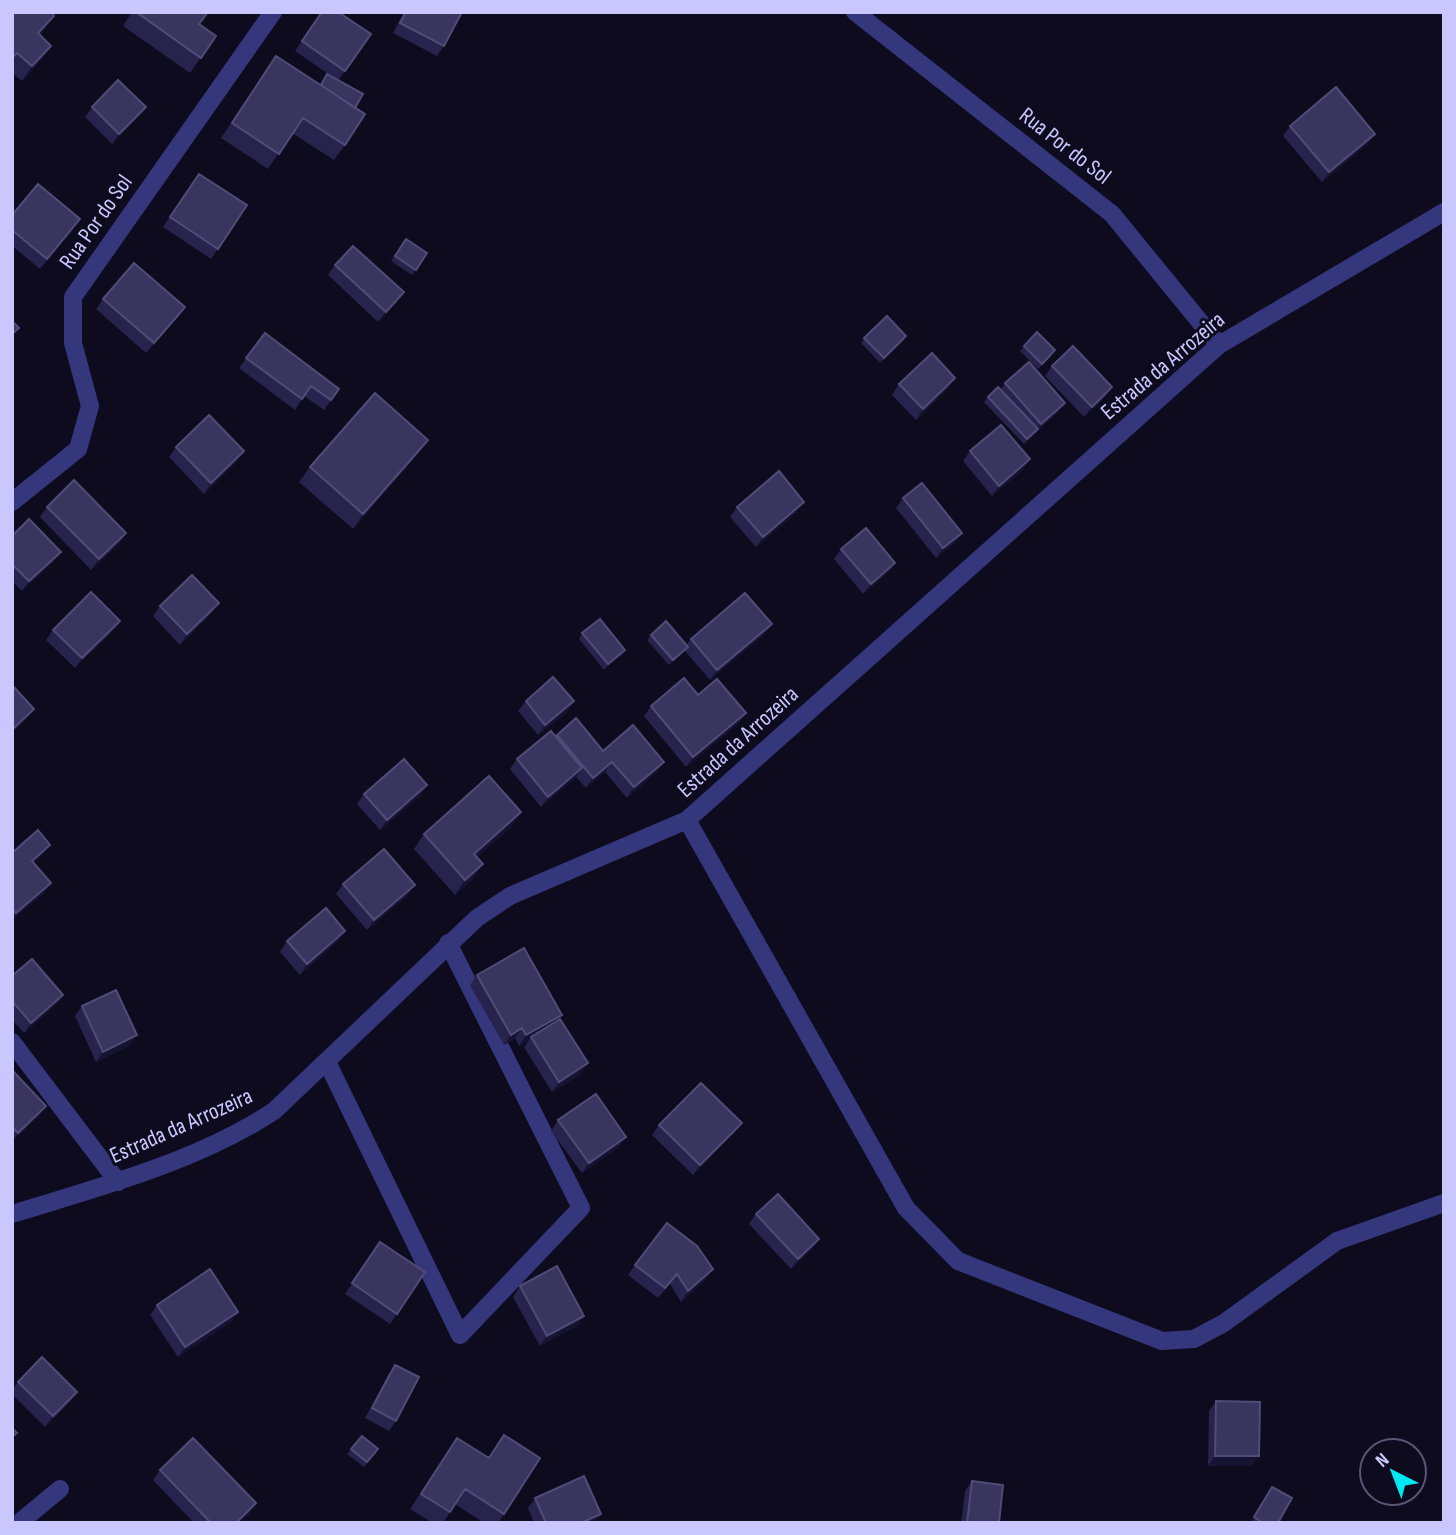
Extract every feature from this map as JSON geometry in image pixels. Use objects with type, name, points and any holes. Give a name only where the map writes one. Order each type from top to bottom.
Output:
[{"type":"street","name":"Rua Por do Sol","points":[[12,502],[78,449],[90,406],[73,343],[73,298],[273,12]]},
{"type":"street","name":"Rua Por do Sol","points":[[855,12],[1112,214],[1219,345]]},
{"type":"street","name":"Estrada da Arrozeira","points":[[12,1214],[118,1182],[245,1129],[274,1111],[477,918],[510,896],[687,820],[1219,345],[1444,212]]},
{"type":"street","points":[[687,820],[906,1208],[958,1261],[1162,1341],[1194,1339],[1224,1323],[1338,1241],[1444,1203]]},
{"type":"street","points":[[327,1062],[460,1335],[581,1208],[448,943]]},
{"type":"street","points":[[12,1042],[118,1182]]},
{"type":"street","points":[[19,1523],[60,1489]]},
{"type":"building","points":[[12,12],[51,12],[54,16],[38,33],[51,46],[32,66],[17,53],[12,58]]},
{"type":"building","points":[[136,12],[208,12],[199,24],[216,36],[201,58]]},
{"type":"building","points":[[322,12],[338,12],[371,34],[345,71],[302,41]]},
{"type":"building","points":[[406,12],[462,12],[444,46],[400,23]]},
{"type":"building","points":[[276,56],[365,114],[345,145],[303,118],[279,154],[232,123]]},
{"type":"building","points":[[327,74],[363,94],[355,108],[321,85]]},
{"type":"building","points":[[118,80],[146,107],[119,134],[92,107]]},
{"type":"building","points":[[1336,87],[1375,134],[1329,172],[1290,126]]},
{"type":"building","points":[[199,174],[247,205],[218,249],[170,217]]},
{"type":"building","points":[[38,184],[80,219],[47,259],[12,230],[12,215]]},
{"type":"building","points":[[406,239],[427,253],[416,270],[395,256]]},
{"type":"building","points":[[353,246],[404,292],[386,312],[335,265]]},
{"type":"building","points":[[134,263],[185,307],[154,343],[103,299]]},
{"type":"building","points":[[887,316],[906,336],[884,358],[864,338]]},
{"type":"building","points":[[12,321],[19,328],[12,334]]},
{"type":"building","points":[[1037,332],[1055,350],[1042,364],[1024,346]]},
{"type":"building","points":[[265,333],[339,389],[331,400],[311,386],[302,399],[246,358]]},
{"type":"building","points":[[1073,346],[1112,387],[1092,407],[1052,366]]},
{"type":"building","points":[[932,353],[955,378],[923,409],[899,384]]},
{"type":"building","points":[[1029,362],[1065,403],[1041,424],[1005,383]]},
{"type":"building","points":[[998,387],[1038,429],[1027,439],[988,397]]},
{"type":"building","points":[[375,393],[428,440],[363,514],[310,467]]},
{"type":"building","points":[[209,415],[244,451],[211,483],[176,447]]},
{"type":"building","points":[[1001,425],[1030,459],[999,486],[970,451]]},
{"type":"building","points":[[779,471],[804,502],[763,537],[737,507]]},
{"type":"building","points":[[74,480],[126,533],[99,559],[47,507]]},
{"type":"building","points":[[922,483],[962,533],[943,548],[903,498]]},
{"type":"building","points":[[29,519],[61,552],[29,581],[12,564],[12,536]]},
{"type":"building","points":[[866,528],[895,563],[871,584],[841,549]]},
{"type":"building","points":[[192,575],[219,603],[187,634],[160,606]]},
{"type":"building","points":[[91,592],[120,621],[82,658],[53,630]]},
{"type":"building","points":[[745,593],[772,624],[717,670],[691,639]]},
{"type":"building","points":[[600,619],[625,650],[608,664],[582,633]]},
{"type":"building","points":[[666,621],[688,647],[673,660],[651,635]]},
{"type":"building","points":[[553,677],[574,701],[545,725],[526,701]]},
{"type":"building","points":[[684,678],[698,695],[717,679],[746,713],[693,757],[651,706]]},
{"type":"building","points":[[12,685],[34,709],[12,730]]},
{"type":"building","points":[[576,718],[603,751],[633,725],[664,762],[634,787],[612,762],[593,778],[557,735]]},
{"type":"building","points":[[551,731],[582,768],[548,797],[517,759]]},
{"type":"building","points":[[404,759],[427,785],[387,820],[364,794]]},
{"type":"building","points":[[489,776],[521,812],[474,854],[483,864],[465,880],[424,834]]},
{"type":"building","points":[[38,830],[50,845],[32,861],[51,883],[16,913],[12,908],[12,853]]},
{"type":"building","points":[[384,849],[415,885],[374,920],[343,884]]},
{"type":"building","points":[[326,908],[345,931],[307,964],[287,941]]},
{"type":"building","points":[[524,948],[562,1015],[526,1035],[522,1028],[511,1035],[477,975]]},
{"type":"building","points":[[32,959],[63,995],[31,1023],[12,1001],[12,976]]},
{"type":"building","points":[[116,990],[137,1035],[103,1052],[82,1006]]},
{"type":"building","points":[[560,1019],[588,1063],[559,1082],[531,1037]]},
{"type":"building","points":[[12,1070],[46,1106],[18,1133],[12,1127]]},
{"type":"building","points":[[701,1083],[742,1123],[700,1165],[659,1125]]},
{"type":"building","points":[[596,1094],[626,1137],[589,1163],[558,1120]]},
{"type":"building","points":[[778,1194],[819,1239],[798,1259],[756,1214]]},
{"type":"building","points":[[667,1223],[697,1246],[713,1269],[688,1291],[677,1274],[665,1288],[635,1265]]},
{"type":"building","points":[[380,1242],[425,1272],[397,1314],[352,1283]]},
{"type":"building","points":[[557,1266],[584,1316],[547,1336],[520,1286]]},
{"type":"building","points":[[210,1269],[238,1312],[185,1347],[157,1305]]},
{"type":"building","points":[[42,1357],[77,1392],[53,1416],[18,1382]]},
{"type":"building","points":[[395,1365],[419,1377],[396,1421],[372,1408]]},
{"type":"building","points":[[1216,1401],[1260,1402],[1259,1456],[1215,1456]]},
{"type":"building","points":[[504,1435],[540,1458],[504,1514],[465,1489],[450,1512],[421,1494],[457,1438],[489,1458]]},
{"type":"building","points":[[362,1436],[378,1449],[367,1462],[351,1449]]},
{"type":"building","points":[[193,1438],[256,1503],[236,1523],[211,1523],[160,1470]]},
{"type":"building","points":[[584,1476],[601,1514],[581,1523],[546,1523],[535,1498]]},
{"type":"building","points":[[972,1481],[1003,1485],[999,1523],[967,1523]]},
{"type":"building","points":[[1272,1487],[1292,1498],[1278,1523],[1263,1523],[1254,1517]]}]
